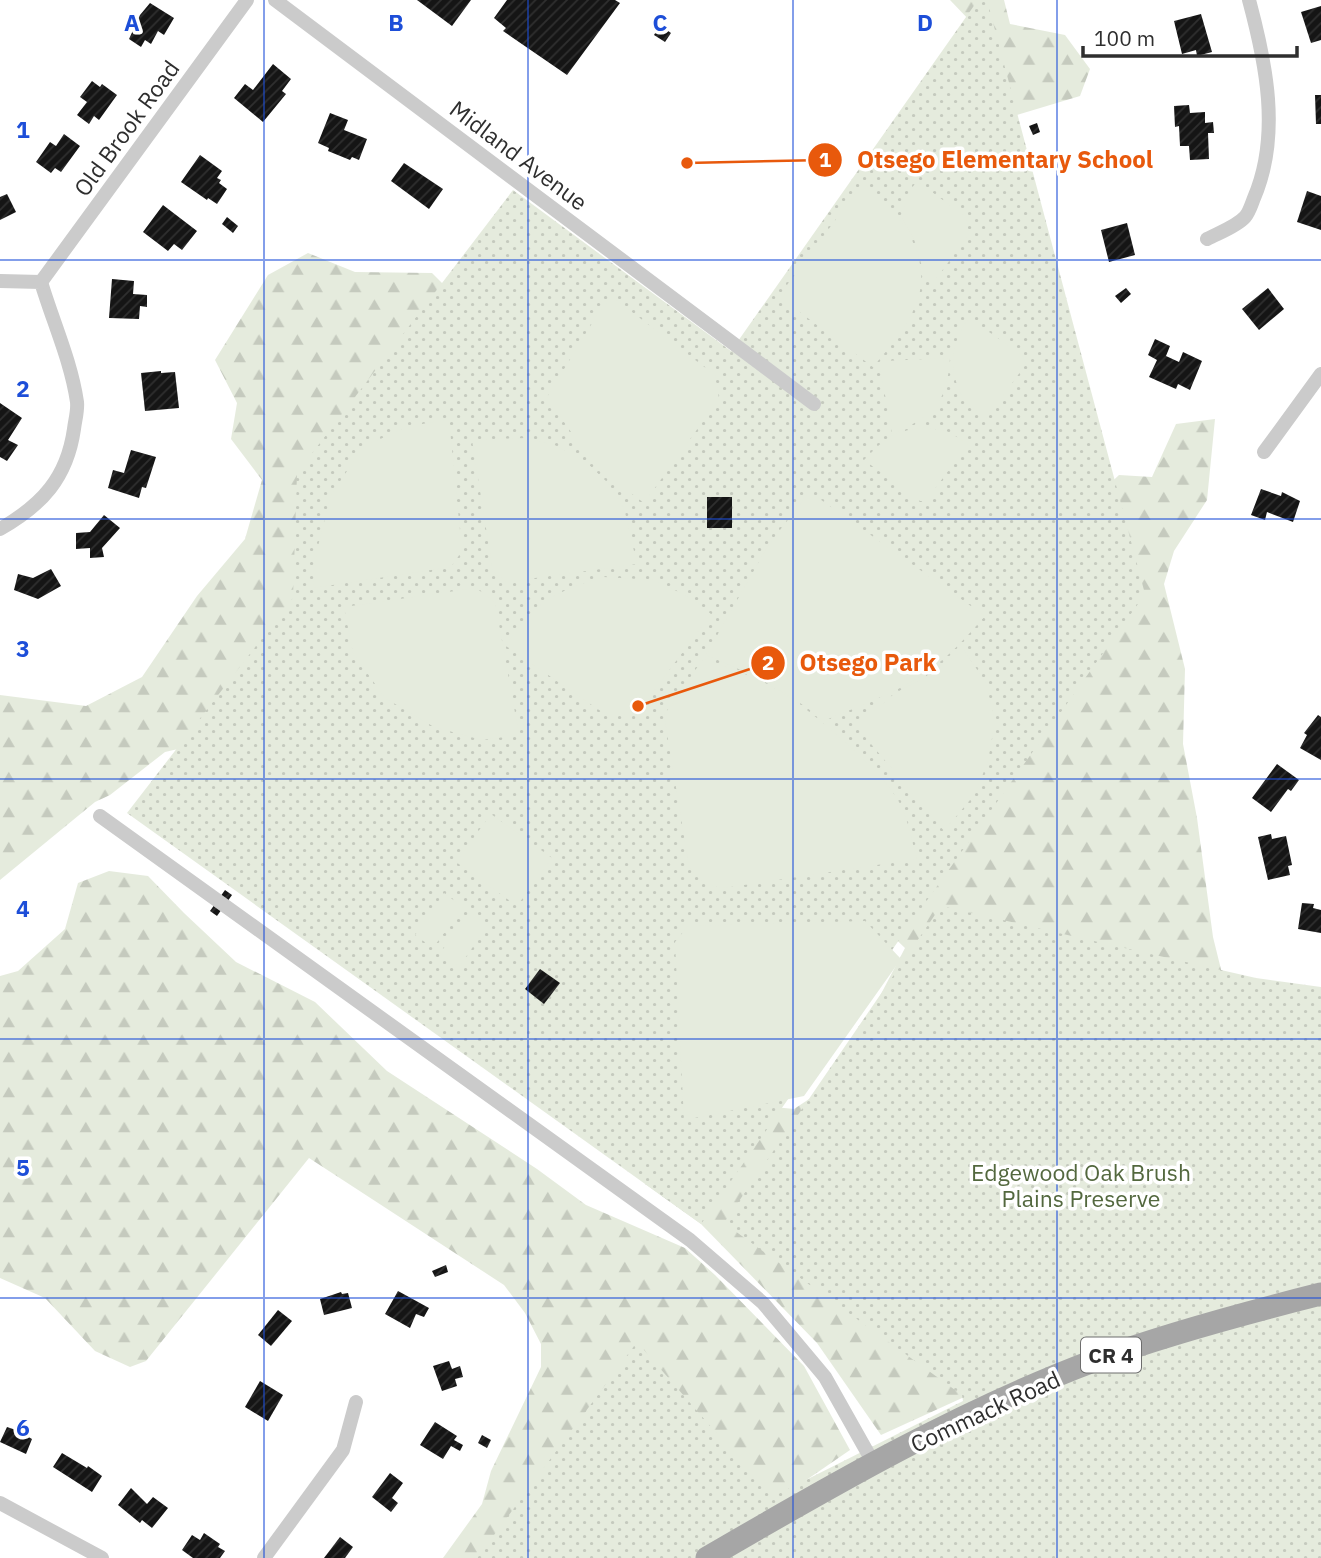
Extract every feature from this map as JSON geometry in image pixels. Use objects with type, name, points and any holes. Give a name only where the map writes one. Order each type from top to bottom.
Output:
[{"type":"main road","name":"Commack Road","points":[[707,1558],[817,1494],[957,1421],[1095,1360],[1233,1315],[1321,1294]]},
{"type":"street","name":"Old Brook Road","points":[[41,282],[247,0]]},
{"type":"street","name":"Midland Avenue","points":[[275,0],[814,404]]},
{"type":"street","points":[[1207,239],[1246,217],[1262,178],[1268,102],[1264,54],[1249,0]]},
{"type":"street","points":[[0,281],[41,282],[70,371],[77,406],[65,467],[51,489],[26,514],[0,529]]},
{"type":"street","points":[[1264,452],[1321,374]]},
{"type":"street","points":[[100,816],[690,1240],[763,1303],[825,1377],[874,1464]]},
{"type":"street","points":[[264,1558],[343,1450],[356,1402]]},
{"type":"street","points":[[0,1503],[102,1558]]},
{"type":"green space","points":[[950,0],[1004,0],[1010,24],[1065,35],[1090,69],[1080,96],[993,122],[1100,493],[1119,475],[1152,477],[1176,424],[1215,419],[1207,500],[1174,551],[1164,584],[1185,669],[1183,744],[1197,818],[1213,937],[1233,1018],[995,1383],[881,1435],[817,1343],[701,1224],[645,1184],[674,1149],[755,1105],[794,1109],[835,1082],[905,948],[861,906],[971,22]]},
{"type":"green space","points":[[978,0],[987,0],[1145,594],[701,1224],[127,813],[293,598],[297,473],[513,190],[731,351]]},
{"type":"green space","points":[[917,181],[966,217],[969,234],[933,283],[923,270],[914,239],[902,218],[906,196]]},
{"type":"green space","points":[[863,183],[901,220],[917,253],[921,270],[921,287],[912,313],[873,367],[785,301],[784,289]]},
{"type":"green space","points":[[308,253],[355,272],[432,273],[474,315],[298,615],[239,735],[165,752],[110,795],[95,802],[0,880],[0,695],[86,706],[142,677],[197,596],[245,539],[262,480],[231,439],[237,403],[215,360],[268,275]]},
{"type":"green space","points":[[612,297],[715,375],[719,399],[644,503],[588,457],[547,397],[597,315]]},
{"type":"green space","points":[[969,318],[1022,355],[1026,364],[987,418],[969,405],[954,373],[957,339]]},
{"type":"green space","points":[[950,358],[945,387],[935,406],[918,421],[892,434],[880,367],[884,361]]},
{"type":"green space","points":[[449,419],[462,551],[451,567],[313,588],[317,550],[331,495],[363,447],[406,427]]},
{"type":"green space","points":[[925,427],[949,432],[968,444],[926,501],[920,501],[864,460],[891,436]]},
{"type":"green space","points":[[527,438],[557,446],[585,461],[608,483],[624,508],[637,564],[507,582],[493,572],[472,440]]},
{"type":"green space","points":[[817,497],[985,616],[945,658],[918,678],[884,696],[824,721],[768,684],[706,655],[769,544],[805,498]]},
{"type":"green space","points":[[604,577],[654,580],[693,599],[711,614],[642,707],[623,714],[602,712],[506,646],[525,619],[547,600],[573,587]]},
{"type":"green space","points":[[476,588],[495,602],[519,735],[482,740],[434,727],[385,698],[353,653],[344,607]]},
{"type":"green space","points":[[964,650],[986,683],[995,721],[988,761],[975,794],[944,831],[861,732],[861,722],[895,693],[922,679]]},
{"type":"green space","points":[[703,659],[751,676],[778,690],[809,711],[847,743],[894,794],[902,808],[917,859],[724,888],[700,879],[689,866],[664,715]]},
{"type":"green space","points":[[491,814],[552,858],[517,906],[456,862]]},
{"type":"green space","points":[[109,871],[148,876],[236,962],[315,1002],[387,1071],[537,1169],[586,1205],[685,1248],[804,1366],[850,1450],[693,1558],[443,1558],[482,1504],[491,1471],[541,1367],[541,1344],[525,1313],[504,1285],[309,1158],[146,1361],[130,1367],[95,1351],[45,1298],[0,1278],[0,976],[18,971],[65,929],[78,883]]},
{"type":"green space","points":[[444,893],[463,907],[433,948],[415,935]]},
{"type":"green space","name":"Edgewood Oak Brush Plains Preserve","points":[[941,906],[1256,978],[1321,987],[1321,1558],[477,1558],[637,1342],[772,1497],[963,1401],[962,1395],[724,1223]]},
{"type":"green space","points":[[470,912],[488,925],[459,967],[440,953]]},
{"type":"green space","points":[[865,921],[901,959],[804,1096],[684,1120],[675,942],[688,926]]},
{"type":"building","points":[[417,0],[471,0],[452,26]]},
{"type":"building","points":[[507,0],[615,0],[620,3],[567,75],[503,31],[506,28],[494,18]]},
{"type":"building","points":[[150,3],[174,18],[164,35],[158,31],[151,44],[145,40],[141,47],[129,39],[140,15]]},
{"type":"building","points":[[1321,6],[1321,40],[1311,43],[1301,12]]},
{"type":"building","points":[[1201,14],[1212,52],[1197,56],[1196,50],[1182,54],[1174,21]]},
{"type":"building","points":[[660,25],[671,33],[665,42],[654,35]]},
{"type":"building","points":[[273,64],[291,79],[282,91],[286,94],[263,122],[234,98],[245,84],[253,90]]},
{"type":"building","points":[[92,81],[100,87],[102,84],[117,95],[99,120],[94,116],[89,124],[77,115],[87,102],[80,97]]},
{"type":"building","points":[[1315,95],[1321,95],[1321,124],[1316,124]]},
{"type":"building","points":[[1189,105],[1190,113],[1205,112],[1205,123],[1213,122],[1214,133],[1208,133],[1209,159],[1190,160],[1189,146],[1180,146],[1179,126],[1175,127],[1174,106]]},
{"type":"building","points":[[330,113],[348,120],[344,130],[367,139],[359,160],[352,157],[350,160],[328,151],[329,148],[318,143]]},
{"type":"building","points":[[1037,123],[1040,132],[1033,135],[1029,126]]},
{"type":"building","points":[[64,134],[80,146],[61,172],[55,168],[51,173],[36,162],[50,142],[56,146]]},
{"type":"building","points":[[200,155],[222,171],[217,178],[227,189],[217,204],[181,182]]},
{"type":"building","points":[[404,163],[443,189],[429,209],[391,181]]},
{"type":"building","points":[[1307,191],[1321,196],[1321,230],[1297,222]]},
{"type":"building","points":[[7,194],[16,212],[0,220],[0,197]]},
{"type":"building","points":[[163,205],[197,231],[182,250],[174,244],[168,251],[143,232]]},
{"type":"building","points":[[227,217],[238,226],[233,233],[222,224]]},
{"type":"building","points":[[1127,223],[1135,255],[1109,262],[1101,230]]},
{"type":"building","points":[[112,279],[134,281],[133,294],[147,295],[147,307],[140,306],[139,319],[109,318]]},
{"type":"building","points":[[1126,288],[1131,294],[1121,303],[1115,296]]},
{"type":"building","points":[[1268,288],[1284,309],[1259,330],[1242,309]]},
{"type":"building","points":[[1155,339],[1170,346],[1166,356],[1179,362],[1183,352],[1202,361],[1190,390],[1178,384],[1176,389],[1149,377],[1157,360],[1148,355]]},
{"type":"building","points":[[175,372],[179,408],[145,411],[141,373]]},
{"type":"building","points":[[0,403],[22,418],[8,440],[18,445],[7,461],[0,457]]},
{"type":"building","points":[[131,450],[156,457],[146,488],[142,487],[139,498],[108,488],[113,470],[124,473]]},
{"type":"building","points":[[1261,489],[1281,496],[1282,492],[1300,501],[1293,522],[1267,512],[1265,520],[1251,515]]},
{"type":"building","points":[[707,497],[732,497],[732,528],[707,528]]},
{"type":"building","points":[[104,515],[120,528],[102,548],[104,557],[90,558],[90,548],[76,549],[76,533],[90,532]]},
{"type":"building","points":[[51,569],[61,586],[38,599],[14,590],[18,574],[33,578]]},
{"type":"building","points":[[1318,715],[1321,717],[1321,760],[1300,748],[1307,735],[1304,733]]},
{"type":"building","points":[[1277,764],[1299,780],[1291,791],[1288,789],[1271,812],[1252,798]]},
{"type":"building","points":[[1271,834],[1272,839],[1286,836],[1292,865],[1288,866],[1290,875],[1268,880],[1258,837]]},
{"type":"building","points":[[225,890],[232,895],[217,916],[210,911]]},
{"type":"building","points":[[1302,903],[1314,904],[1313,908],[1321,910],[1321,933],[1298,929]]},
{"type":"building","points":[[540,969],[560,983],[544,1004],[525,989]]},
{"type":"building","points":[[446,1265],[448,1272],[435,1277],[432,1271]]},
{"type":"building","points":[[398,1291],[429,1308],[424,1317],[416,1314],[410,1328],[385,1314]]},
{"type":"building","points":[[341,1292],[348,1293],[352,1308],[324,1315],[320,1299]]},
{"type":"building","points":[[278,1310],[292,1321],[271,1346],[258,1335]]},
{"type":"building","points":[[449,1361],[452,1369],[460,1366],[463,1377],[455,1379],[457,1386],[442,1391],[433,1366]]},
{"type":"building","points":[[260,1381],[283,1395],[268,1421],[245,1407]]},
{"type":"building","points":[[435,1422],[457,1436],[454,1440],[463,1445],[460,1451],[451,1446],[443,1459],[420,1445]]},
{"type":"building","points":[[7,1427],[28,1434],[32,1439],[26,1454],[0,1442]]},
{"type":"building","points":[[482,1435],[491,1440],[487,1448],[478,1443]]},
{"type":"building","points":[[62,1453],[102,1476],[92,1492],[53,1467]]},
{"type":"building","points":[[390,1473],[403,1483],[392,1498],[398,1503],[391,1512],[372,1497]]},
{"type":"building","points":[[131,1488],[147,1504],[153,1497],[168,1508],[152,1528],[142,1520],[140,1523],[118,1505]]},
{"type":"building","points":[[204,1533],[225,1551],[220,1558],[193,1558],[182,1550],[192,1535],[200,1540]]},
{"type":"building","points":[[340,1537],[353,1547],[345,1558],[324,1558]]},
{"type":"place","name":"Otsego Elementary School","points":[[687,163]]},
{"type":"place","name":"Otsego Park","points":[[638,706]]}]
